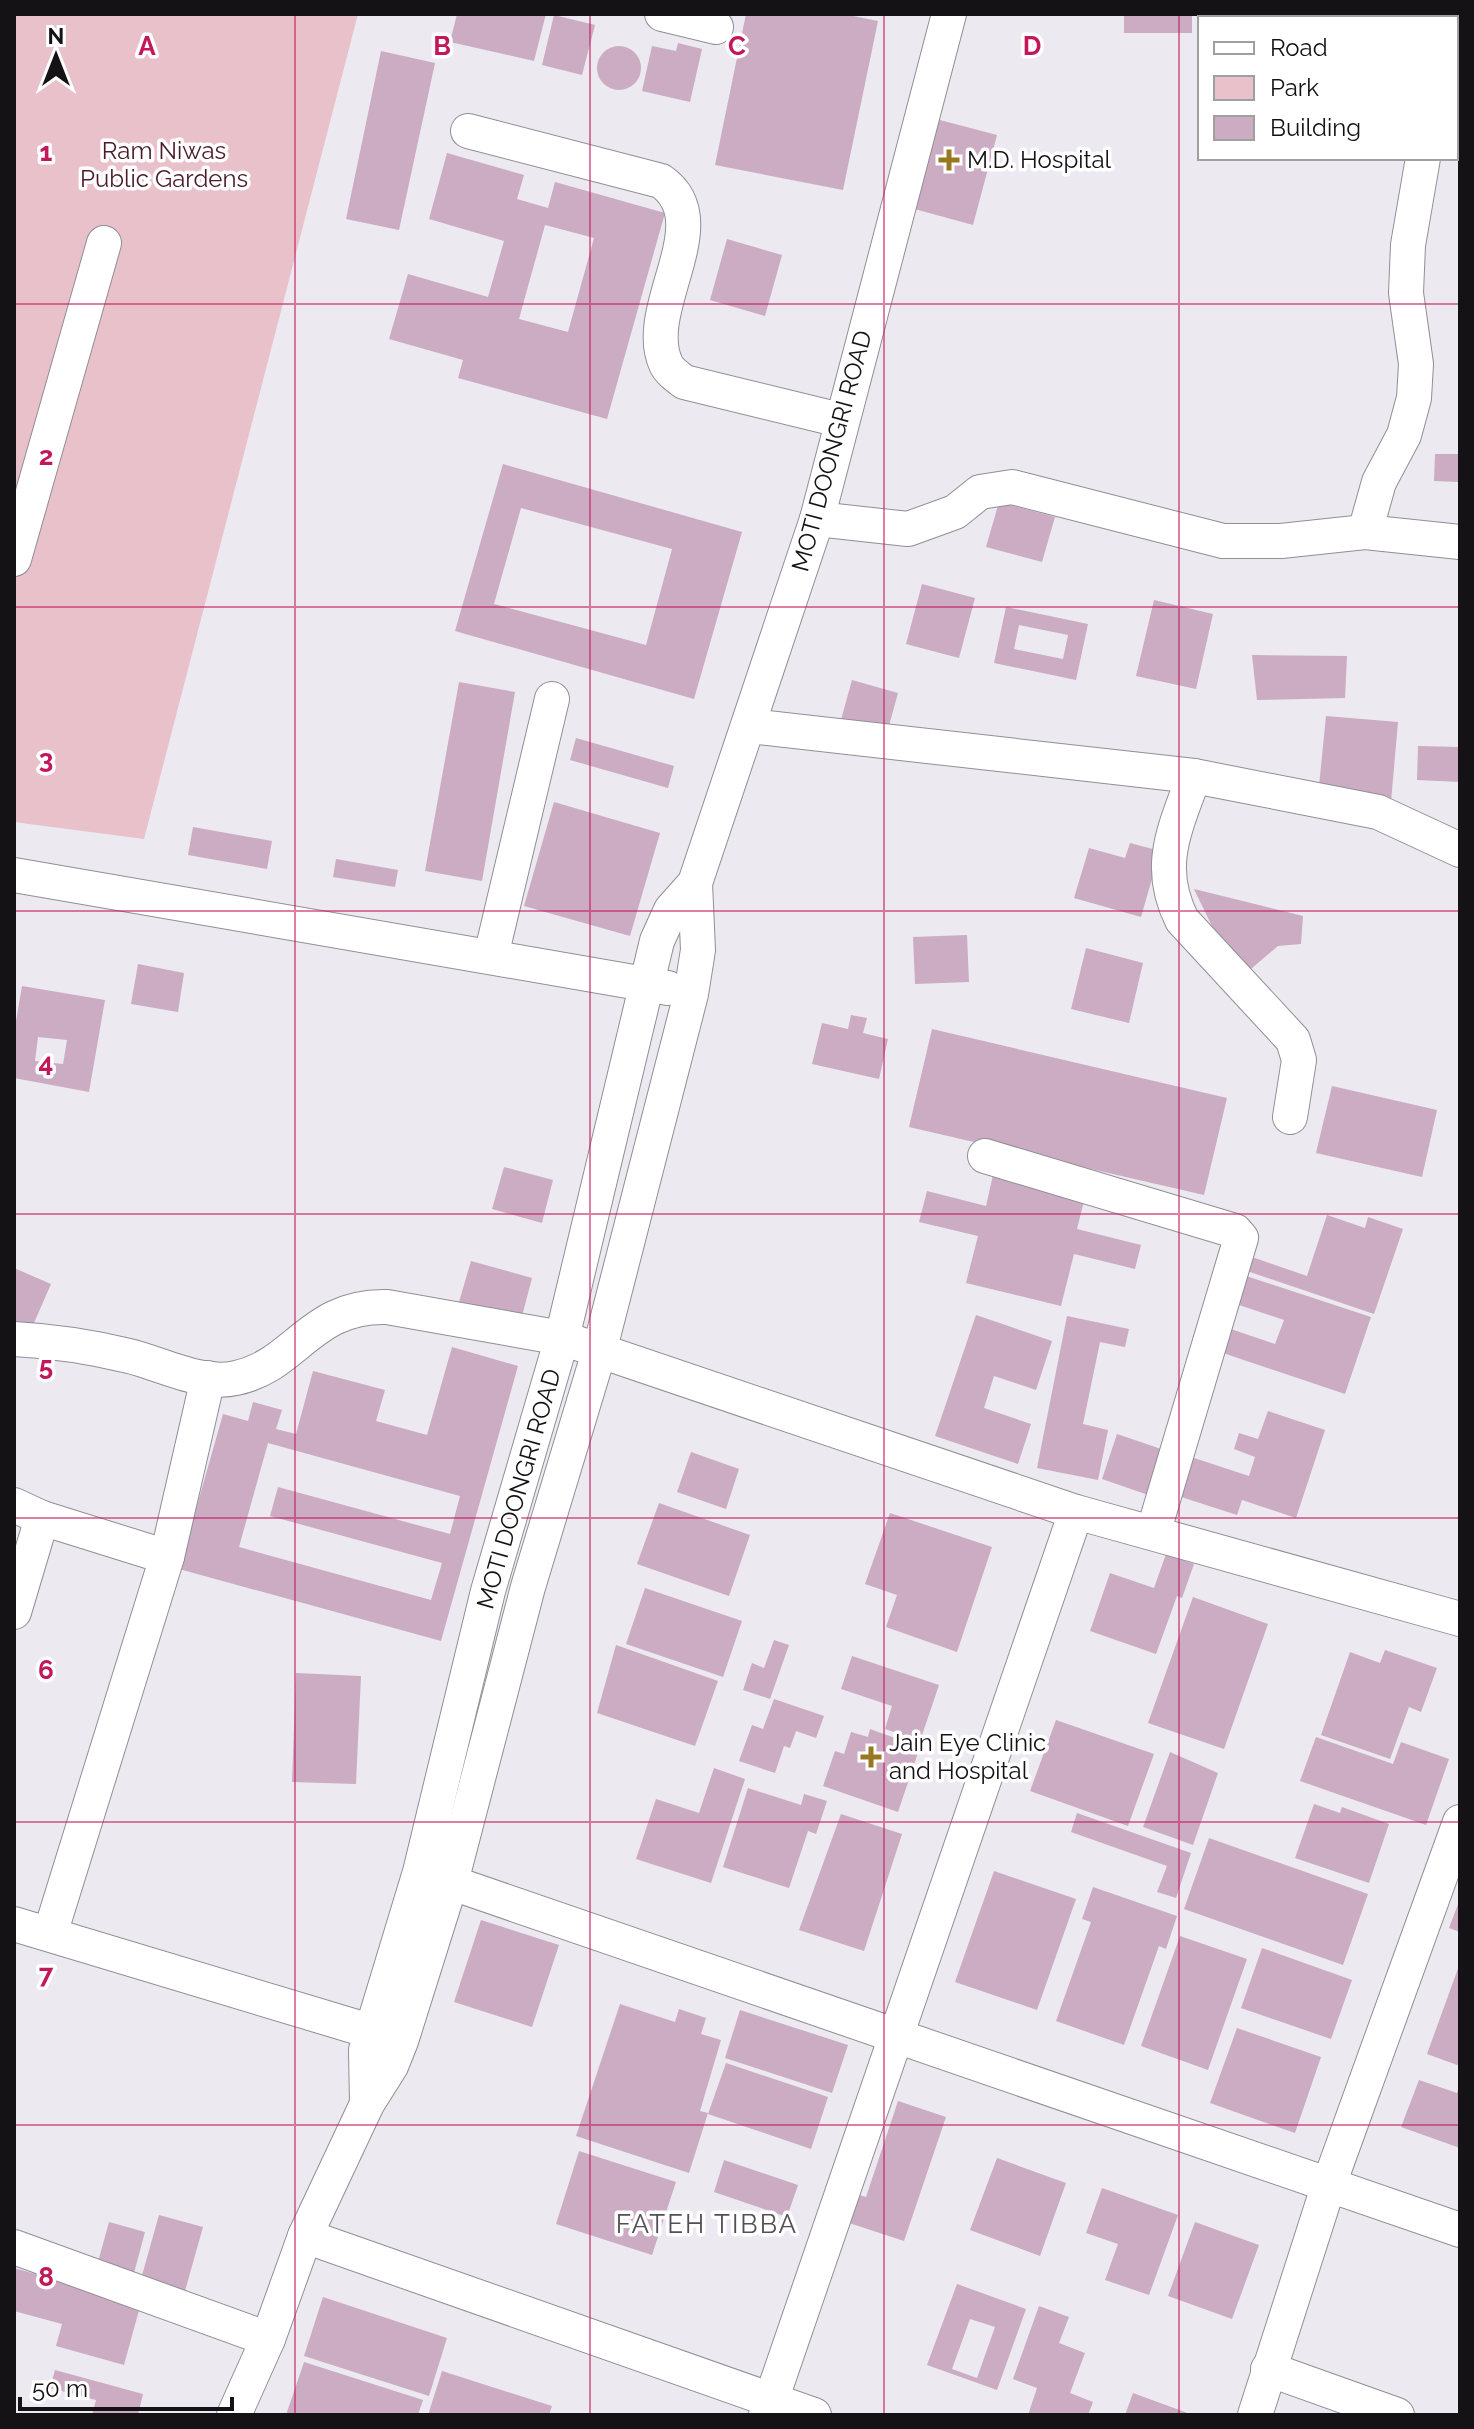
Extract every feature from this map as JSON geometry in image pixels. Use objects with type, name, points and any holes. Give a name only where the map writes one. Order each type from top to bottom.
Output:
[{"type":"street","points":[[662,14],[716,27]]},
{"type":"street","name":"MOTI DOONGRI ROAD","points":[[234,2415],[268,2339],[305,2236],[367,2104],[364,2067],[387,2036],[599,1352],[691,994],[698,950],[695,883],[817,519],[840,420],[949,14]]},
{"type":"street","points":[[468,131],[661,181],[675,191],[683,206],[683,231],[660,331],[666,365],[684,382],[840,420]]},
{"type":"street","points":[[1365,532],[1379,482],[1404,435],[1414,398],[1416,364],[1406,293],[1410,230],[1423,160]]},
{"type":"street","points":[[14,559],[104,243]]},
{"type":"street","points":[[817,519],[908,529],[955,512],[980,492],[1012,487],[1223,541],[1281,541],[1365,532],[1460,542]]},
{"type":"street","points":[[491,956],[552,699]]},
{"type":"street","points":[[749,726],[1194,776],[1378,812],[1460,850]]},
{"type":"street","points":[[1194,776],[1171,840],[1167,868],[1171,897],[1182,920],[1293,1040],[1299,1060],[1290,1117]]},
{"type":"street","points":[[14,875],[647,982],[691,994]]},
{"type":"street","name":"MOTI DOONGRI ROAD","points":[[435,1877],[500,1553],[562,1338],[657,941],[671,910],[695,883]]},
{"type":"street","points":[[985,1156],[1235,1231],[1241,1238],[1153,1533]]},
{"type":"street","points":[[14,1339],[128,1356],[208,1378],[236,1378],[266,1365],[338,1313],[362,1306],[387,1307],[562,1338],[1076,1512],[1460,1619]]},
{"type":"street","points":[[50,1934],[167,1557],[208,1378]]},
{"type":"street","points":[[14,1612],[28,1512],[167,1557]]},
{"type":"street","points":[[769,2407],[1076,1512]]},
{"type":"street","points":[[500,1553],[535,1563]]},
{"type":"street","points":[[1255,2415],[1329,2184],[1460,1822]]},
{"type":"street","points":[[435,1877],[1460,2230]]},
{"type":"street","points":[[14,1924],[387,2036]]},
{"type":"street","points":[[305,2236],[769,2407],[814,2415]]},
{"type":"street","points":[[14,2247],[268,2339]]},
{"type":"street","points":[[1268,2369],[1397,2415]]},
{"type":"green space","name":"Ram Niwas Public Gardens","points":[[14,14],[358,14],[144,839],[14,822]]},
{"type":"building","points":[[457,14],[546,14],[534,61],[450,42]]},
{"type":"building","points":[[746,14],[843,14],[878,21],[843,190],[715,165]]},
{"type":"building","points":[[1124,14],[1192,14],[1192,33],[1124,33]]},
{"type":"building","points":[[554,15],[595,25],[582,75],[542,65]]},
{"type":"building","points":[[678,43],[702,49],[690,102],[642,91],[652,46],[676,51]]},
{"type":"building","points":[[619,46],[634,53],[641,68],[634,83],[619,90],[604,83],[597,68],[604,53]]},
{"type":"building","points":[[381,51],[435,63],[399,230],[346,219]]},
{"type":"building","points":[[936,119],[997,135],[973,225],[911,208]]},
{"type":"building","points":[[447,153],[524,175],[517,199],[548,208],[555,182],[665,213],[607,419],[458,378],[463,360],[389,339],[408,274],[488,297],[504,241],[429,219]],"holes":[[[545,225],[594,238],[568,332],[519,319]]]},
{"type":"building","points":[[727,239],[782,255],[765,316],[710,300]]},
{"type":"building","points":[[1435,454],[1460,454],[1460,482],[1434,481]]},
{"type":"building","points":[[503,464],[742,532],[694,699],[455,631]],"holes":[[[521,508],[672,549],[646,645],[494,604]]]},
{"type":"building","points":[[999,502],[1055,517],[1042,562],[986,547]]},
{"type":"building","points":[[922,584],[975,598],[959,658],[906,644]]},
{"type":"building","points":[[1154,600],[1213,614],[1196,689],[1136,676]]},
{"type":"building","points":[[1006,607],[1088,624],[1076,680],[994,663]],"holes":[[[1019,625],[1068,635],[1063,659],[1014,649]]]},
{"type":"building","points":[[1252,655],[1347,656],[1345,698],[1257,700]]},
{"type":"building","points":[[852,680],[898,693],[885,740],[839,727]]},
{"type":"building","points":[[459,682],[515,692],[482,881],[425,871]]},
{"type":"building","points":[[1326,716],[1398,722],[1391,802],[1318,796]]},
{"type":"building","points":[[576,738],[674,766],[668,788],[570,760]]},
{"type":"building","points":[[1418,746],[1460,747],[1460,782],[1417,780]]},
{"type":"building","points":[[554,802],[660,833],[630,936],[524,906]]},
{"type":"building","points":[[193,827],[272,841],[267,869],[188,855]]},
{"type":"building","points":[[1130,843],[1160,851],[1141,917],[1074,898],[1089,848],[1125,858]]},
{"type":"building","points":[[336,859],[398,870],[395,887],[333,877]]},
{"type":"building","points":[[1194,889],[1303,916],[1301,944],[1278,946],[1238,980]]},
{"type":"building","points":[[967,935],[969,982],[915,984],[913,937]]},
{"type":"building","points":[[1086,948],[1143,963],[1129,1023],[1071,1009]]},
{"type":"building","points":[[138,964],[184,973],[178,1012],[131,1004]]},
{"type":"building","points":[[22,986],[105,1000],[89,1092],[14,1078],[14,1033]],"holes":[[[38,1037],[67,1040],[63,1064],[35,1061]]]},
{"type":"building","points":[[851,1015],[867,1018],[863,1033],[888,1039],[879,1079],[812,1064],[822,1023],[848,1029]]},
{"type":"building","points":[[932,1029],[1227,1098],[1204,1195],[909,1127]]},
{"type":"building","points":[[1332,1086],[1437,1110],[1422,1177],[1316,1153]]},
{"type":"building","points":[[504,1167],[553,1180],[542,1223],[492,1209]]},
{"type":"building","points":[[993,1175],[1085,1197],[1077,1229],[1141,1245],[1135,1269],[1074,1254],[1061,1306],[966,1283],[978,1236],[919,1222],[927,1191],[986,1206]]},
{"type":"building","points":[[1327,1215],[1365,1228],[1368,1217],[1403,1229],[1374,1314],[1244,1270],[1249,1256],[1307,1276]]},
{"type":"building","points":[[471,1261],[532,1278],[521,1320],[459,1302]]},
{"type":"building","points":[[14,1268],[51,1284],[30,1332],[14,1325]]},
{"type":"building","points":[[1234,1272],[1371,1317],[1345,1394],[1211,1349],[1219,1325],[1275,1344],[1284,1320],[1224,1300]]},
{"type":"building","points":[[976,1315],[1052,1341],[1036,1390],[994,1376],[984,1408],[1031,1424],[1018,1464],[935,1436]]},
{"type":"building","points":[[1067,1316],[1129,1329],[1125,1347],[1100,1342],[1083,1424],[1108,1430],[1098,1480],[1037,1468]]},
{"type":"building","points":[[452,1347],[518,1366],[441,1641],[179,1569],[223,1414],[248,1421],[253,1402],[282,1410],[276,1429],[296,1434],[313,1371],[385,1390],[376,1421],[427,1435]],"holes":[[[268,1443],[460,1496],[450,1534],[278,1487],[270,1516],[442,1563],[431,1600],[239,1547]]]},
{"type":"building","points":[[1268,1411],[1325,1430],[1296,1518],[1242,1500],[1237,1515],[1172,1494],[1185,1455],[1249,1476],[1255,1457],[1234,1449],[1239,1433],[1258,1439]]},
{"type":"building","points":[[1117,1434],[1170,1452],[1154,1497],[1102,1479]]},
{"type":"building","points":[[691,1452],[739,1469],[726,1509],[677,1492]]},
{"type":"building","points":[[659,1503],[750,1535],[729,1596],[637,1564]]},
{"type":"building","points":[[890,1513],[992,1547],[957,1652],[886,1627],[897,1595],[865,1584]]},
{"type":"building","points":[[1166,1554],[1194,1564],[1182,1598],[1177,1596],[1156,1654],[1090,1631],[1110,1573],[1154,1588]]},
{"type":"building","points":[[645,1588],[742,1621],[723,1677],[626,1644]]},
{"type":"building","points":[[1193,1597],[1268,1624],[1224,1749],[1148,1723]]},
{"type":"building","points":[[774,1640],[789,1645],[770,1699],[743,1690],[752,1663],[764,1668]]},
{"type":"building","points":[[616,1645],[718,1681],[695,1746],[597,1713]]},
{"type":"building","points":[[1385,1650],[1437,1668],[1421,1712],[1409,1707],[1390,1759],[1321,1735],[1350,1652],[1380,1663]]},
{"type":"building","points":[[852,1656],[939,1685],[920,1741],[885,1729],[892,1706],[841,1689]]},
{"type":"building","points":[[296,1673],[361,1676],[356,1784],[292,1782]]},
{"type":"building","points":[[774,1699],[824,1716],[816,1738],[796,1731],[790,1748],[784,1746],[775,1773],[739,1761],[752,1725],[763,1729]]},
{"type":"building","points":[[1056,1720],[1154,1754],[1128,1826],[1030,1791]]},
{"type":"building","points":[[870,1729],[920,1747],[898,1812],[823,1786],[835,1751],[844,1754],[851,1732],[868,1737]]},
{"type":"building","points":[[1316,1737],[1393,1764],[1401,1742],[1449,1759],[1426,1825],[1300,1781]]},
{"type":"building","points":[[1170,1752],[1218,1773],[1193,1845],[1143,1827]]},
{"type":"building","points":[[714,1768],[745,1779],[711,1883],[636,1859],[656,1799],[699,1813]]},
{"type":"building","points":[[748,1788],[801,1805],[804,1794],[827,1801],[816,1834],[808,1831],[789,1888],[723,1867]]},
{"type":"building","points":[[1314,1804],[1340,1813],[1342,1807],[1389,1824],[1369,1883],[1295,1858]]},
{"type":"building","points":[[1077,1813],[1191,1853],[1176,1898],[1157,1892],[1167,1866],[1071,1832]]},
{"type":"building","points":[[841,1814],[902,1834],[864,1951],[799,1930]]},
{"type":"building","points":[[1209,1838],[1368,1894],[1343,1965],[1184,1909]]},
{"type":"building","points":[[994,1871],[1076,1899],[1037,2010],[955,1982]]},
{"type":"building","points":[[1093,1887],[1177,1916],[1166,1949],[1159,1946],[1124,2045],[1056,2021],[1091,1922],[1082,1919]]},
{"type":"building","points":[[1460,1899],[1460,1932],[1449,1928]]},
{"type":"building","points":[[481,1920],[559,1945],[532,2027],[454,2002]]},
{"type":"building","points":[[1180,1936],[1247,1959],[1208,2070],[1141,2046]]},
{"type":"building","points":[[1262,1948],[1352,1980],[1331,2039],[1241,2008]]},
{"type":"building","points":[[1460,1963],[1460,2066],[1427,2054]]},
{"type":"building","points":[[620,2004],[675,2022],[679,2009],[706,2018],[701,2034],[721,2040],[700,2111],[708,2113],[689,2173],[576,2136]]},
{"type":"building","points":[[740,2010],[848,2045],[832,2093],[725,2058]]},
{"type":"building","points":[[1237,2028],[1321,2057],[1295,2133],[1210,2103]]},
{"type":"building","points":[[726,2063],[828,2097],[811,2149],[708,2114]]},
{"type":"building","points":[[1419,2080],[1457,2093],[1460,2085],[1460,2148],[1401,2127]]},
{"type":"building","points":[[898,2101],[946,2117],[904,2241],[846,2222],[856,2194],[866,2197]]},
{"type":"building","points":[[579,2151],[676,2182],[652,2255],[556,2224]]},
{"type":"building","points":[[997,2158],[1066,2183],[1040,2256],[970,2230]]},
{"type":"building","points":[[724,2160],[798,2185],[787,2217],[714,2192]]},
{"type":"building","points":[[1102,2188],[1178,2215],[1149,2295],[1105,2280],[1118,2244],[1086,2233]]},
{"type":"building","points":[[159,2215],[203,2227],[183,2298],[139,2286]]},
{"type":"building","points":[[109,2222],[145,2232],[134,2273],[98,2262]]},
{"type":"building","points":[[1195,2222],[1259,2245],[1232,2319],[1168,2296]]},
{"type":"building","points":[[14,2268],[141,2303],[124,2365],[56,2346],[62,2324],[14,2311]]},
{"type":"building","points":[[957,2284],[1026,2309],[997,2390],[927,2365]],"holes":[[[970,2319],[995,2327],[977,2378],[952,2369]]]},
{"type":"building","points":[[323,2297],[447,2338],[429,2396],[304,2356]]},
{"type":"building","points":[[1039,2306],[1069,2317],[1059,2343],[1085,2353],[1070,2393],[1093,2402],[1088,2415],[1028,2415],[1037,2388],[1013,2379]]},
{"type":"building","points":[[304,2362],[423,2400],[418,2415],[286,2415]]},
{"type":"building","points":[[55,2370],[143,2394],[138,2415],[92,2415],[96,2400],[50,2388]]},
{"type":"building","points":[[442,2371],[552,2406],[549,2415],[428,2415]]},
{"type":"building","points":[[1133,2393],[1193,2415],[1125,2415]]},
{"type":"place","name":"M.D. Hospital","points":[[949,160]]},
{"type":"place","name":"Jain Eye Clinic and Hospital","points":[[871,1757]]},
{"type":"district","name":"FATEH TIBBA","points":[[707,2224]]}]
